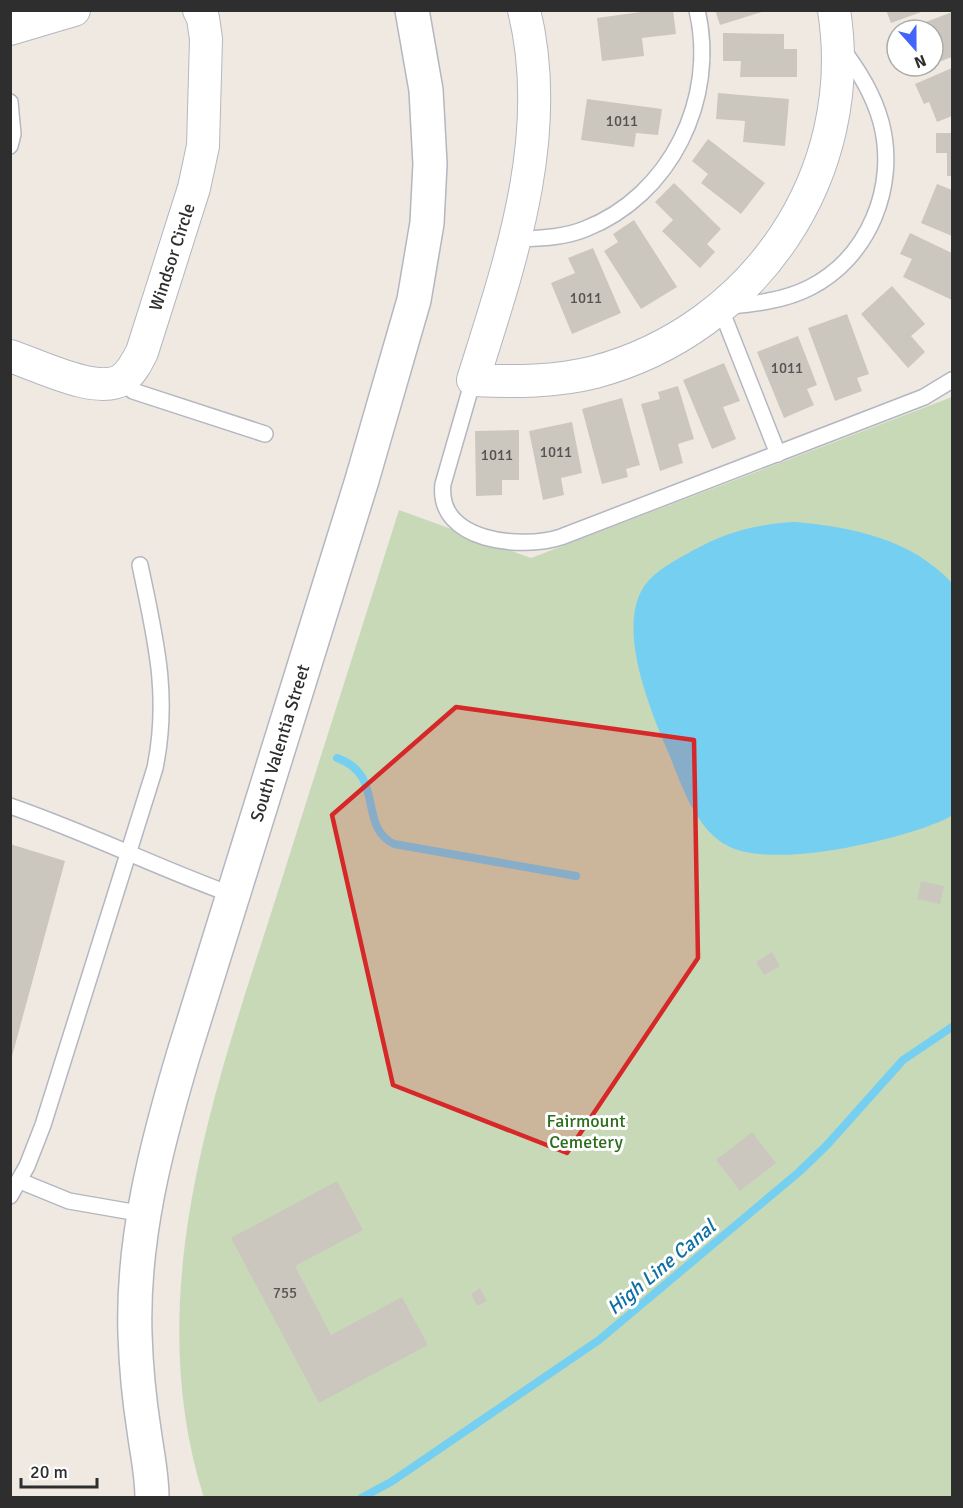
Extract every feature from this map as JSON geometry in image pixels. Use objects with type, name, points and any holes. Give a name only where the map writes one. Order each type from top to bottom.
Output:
[{"type":"street","points":[[10,29],[74,10]]},
{"type":"street","name":"Windsor Circle","points":[[121,381],[133,369],[142,352],[194,188],[202,146],[206,64],[204,28],[199,10]]},
{"type":"street","name":"South Valentia Street","points":[[156,1490],[140,1401],[135,1334],[136,1290],[144,1214],[165,1115],[389,391],[418,284],[429,206],[430,151],[426,90],[412,10]]},
{"type":"street","points":[[524,10],[533,50],[533,112],[528,173],[516,239],[473,380],[542,380],[595,372],[643,355],[668,342],[720,307],[769,256],[807,198],[825,156],[838,93],[838,44],[834,10]]},
{"type":"street","points":[[10,356],[83,382],[103,384],[121,381]]},
{"type":"lane","points":[[516,239],[561,236],[600,223],[629,203],[661,173],[686,132],[699,94],[702,54],[697,10]]},
{"type":"lane","points":[[778,454],[720,307],[778,299],[821,281],[844,263],[863,239],[873,221],[884,185],[883,132],[868,86],[838,44]]},
{"type":"lane","points":[[10,102],[14,134],[10,147]]},
{"type":"lane","points":[[473,380],[443,484],[444,500],[451,516],[461,527],[512,542],[531,544],[549,542],[778,454],[924,397],[952,380]]},
{"type":"lane","points":[[121,381],[133,391],[265,434]]},
{"type":"lane","points":[[10,1196],[20,1181],[58,1079],[155,768],[163,700],[159,656],[140,565]]},
{"type":"lane","points":[[10,806],[76,829],[233,895]]},
{"type":"lane","points":[[20,1181],[69,1201],[144,1214]]},
{"type":"highlighted area","points":[[456,707],[694,740],[698,958],[567,1153],[393,1085],[332,815]]},
{"type":"green space","name":"Fairmount Cemetery","points":[[952,397],[952,1497],[204,1498],[186,1420],[179,1342],[183,1264],[194,1186],[233,1033],[399,510],[531,558]]},
{"type":"water","points":[[795,522],[838,527],[880,538],[918,556],[952,583],[952,815],[925,827],[870,843],[807,853],[777,855],[751,853],[730,847],[718,840],[699,819],[692,806],[653,716],[639,670],[634,623],[637,603],[645,585],[679,558],[730,534],[755,527]]},
{"type":"building","points":[[655,10],[673,10],[676,34],[642,38],[644,56],[602,61],[597,18]]},
{"type":"building","points":[[715,10],[765,10],[765,11],[720,25]]},
{"type":"building","points":[[886,10],[924,10],[905,18],[889,18]]},
{"type":"building","points":[[952,12],[952,57],[945,60],[945,18],[936,18]]},
{"type":"building","points":[[723,33],[784,34],[784,49],[797,49],[797,77],[740,77],[741,61],[723,61]]},
{"type":"building","points":[[952,68],[952,116],[937,122],[929,102],[924,104],[915,84],[929,78],[945,78],[945,71]]},
{"type":"building","points":[[718,93],[789,99],[785,146],[743,142],[745,121],[716,119]]},
{"type":"building","points":[[587,99],[662,109],[658,135],[636,133],[634,147],[581,140]]},
{"type":"building","points":[[936,133],[952,133],[952,176],[947,176],[947,153],[936,153]]},
{"type":"building","points":[[708,139],[765,183],[741,214],[701,183],[708,174],[692,161]]},
{"type":"building","points":[[674,183],[721,229],[707,244],[715,252],[700,268],[662,231],[673,220],[655,202]]},
{"type":"building","points":[[937,184],[952,190],[952,236],[921,223]]},
{"type":"building","points":[[634,220],[677,287],[641,309],[604,251],[618,242],[613,234]]},
{"type":"building","points":[[910,233],[952,253],[952,300],[903,277],[912,259],[900,254]]},
{"type":"building","points":[[593,248],[621,313],[572,334],[551,283],[575,273],[568,258]]},
{"type":"building","points":[[892,286],[925,324],[911,336],[925,352],[908,368],[861,314]]},
{"type":"building","points":[[847,314],[869,374],[857,378],[862,391],[835,401],[808,328]]},
{"type":"building","points":[[798,336],[817,385],[807,389],[814,405],[784,418],[757,352]]},
{"type":"building","points":[[724,363],[740,401],[723,407],[736,439],[712,449],[683,380]]},
{"type":"building","points":[[678,386],[694,439],[678,444],[683,463],[660,471],[641,404],[660,399],[658,392]]},
{"type":"building","points":[[622,398],[640,465],[626,469],[628,477],[602,484],[582,409]]},
{"type":"building","points":[[572,422],[582,473],[561,478],[564,495],[543,500],[529,431]]},
{"type":"building","points":[[519,430],[519,480],[502,480],[502,495],[476,496],[475,431]]},
{"type":"building","points":[[10,844],[65,861],[11,1060],[10,1060]]},
{"type":"building","points":[[921,881],[944,886],[940,904],[917,899]]},
{"type":"building","points":[[772,952],[780,966],[764,975],[756,962]]},
{"type":"building","points":[[752,1132],[776,1163],[740,1191],[716,1160]]},
{"type":"building","points":[[337,1181],[363,1230],[295,1266],[331,1335],[402,1297],[428,1345],[319,1403],[231,1238]]},
{"type":"building","points":[[480,1288],[487,1301],[477,1306],[471,1294]]},
{"type":"waterway","points":[[337,758],[352,766],[361,776],[367,788],[376,825],[383,836],[394,844],[576,876]]},
{"type":"waterway","name":"High Line Canal","points":[[361,1498],[391,1482],[599,1340],[799,1172],[827,1145],[903,1060],[952,1027]]}]
